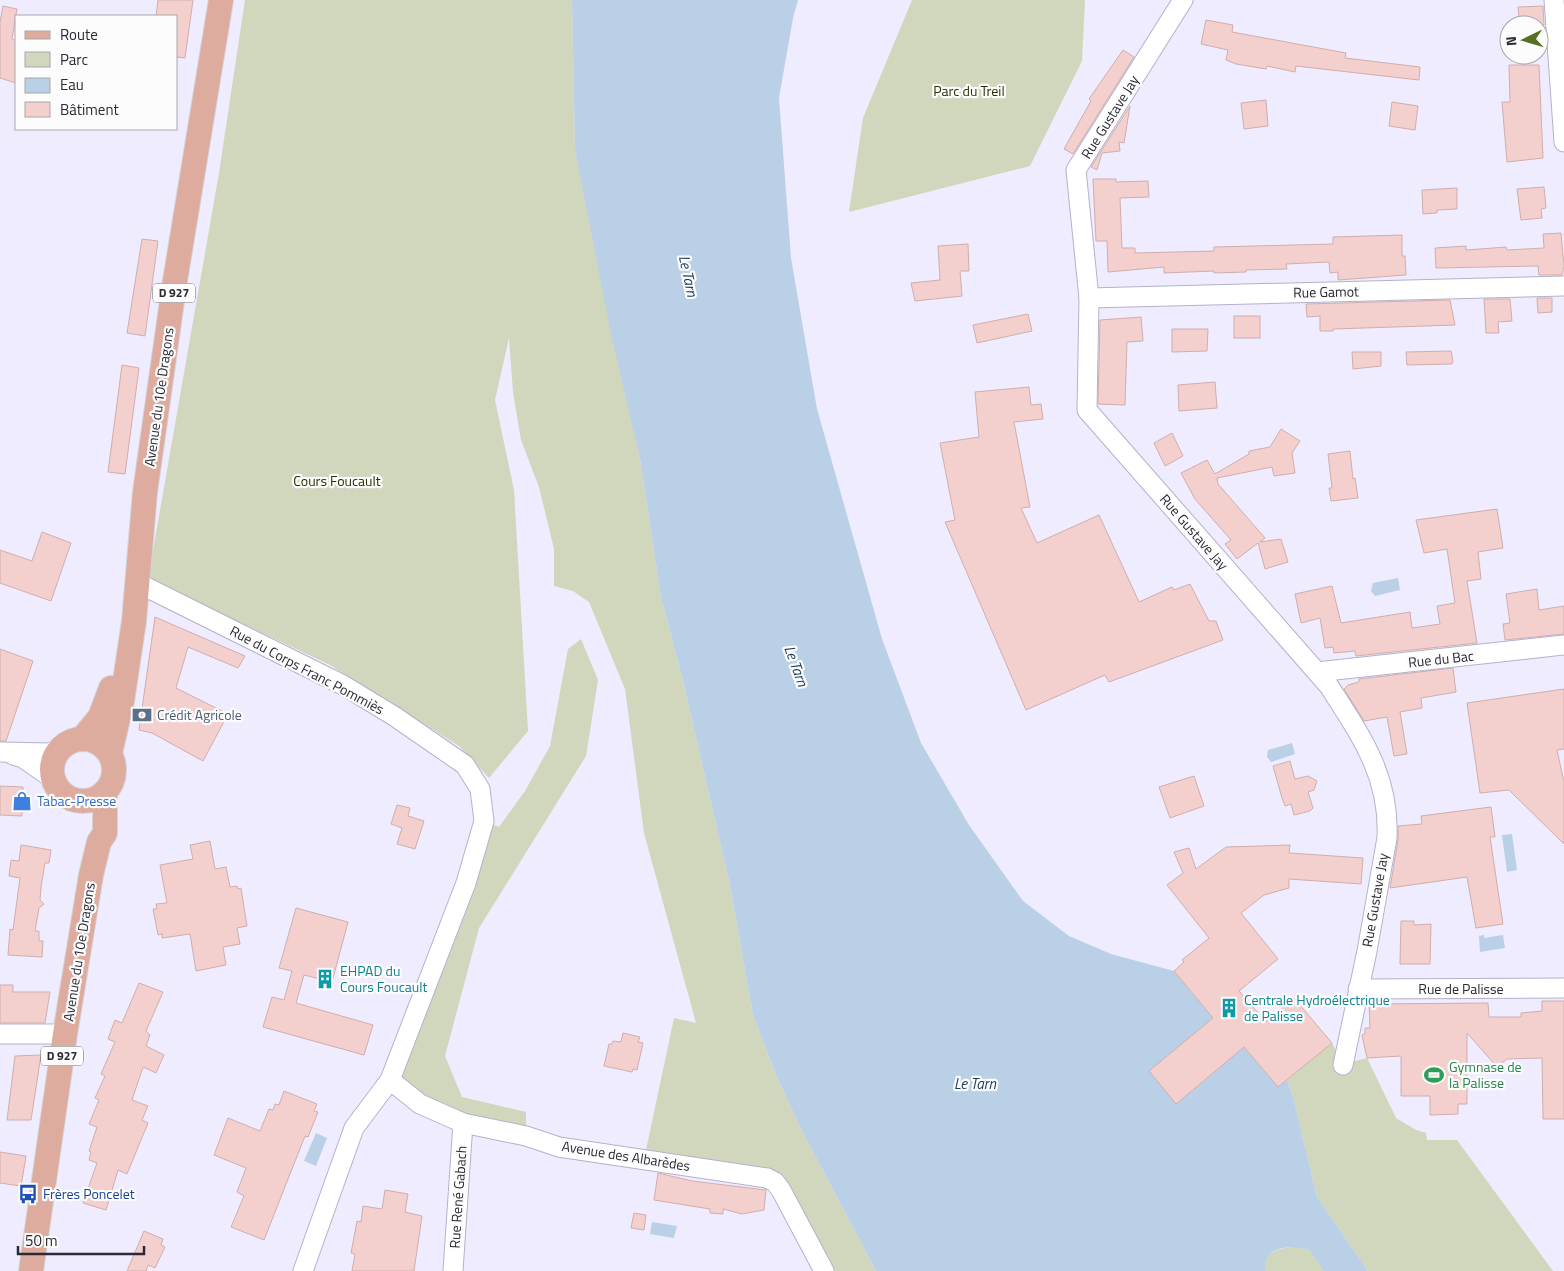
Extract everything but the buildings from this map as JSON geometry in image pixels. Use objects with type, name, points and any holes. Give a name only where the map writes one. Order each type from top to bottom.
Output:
[{"type":"main road","name":"Avenue du 10e Dragons","points":[[110,753],[122,701],[145,492],[174,287],[220,0]]},
{"type":"main road","name":"Avenue du 10e Dragons","points":[[82,739],[100,717],[109,698],[126,620],[136,587]]},
{"type":"main road","points":[[82,739],[100,744],[110,753],[114,770],[113,780],[105,792],[91,801],[77,801],[62,793],[53,779],[52,766],[60,749],[70,742],[82,739]]},
{"type":"main road","name":"Avenue du 10e Dragons","points":[[32,1271],[65,1034],[91,875],[99,842],[105,833],[105,792]]},
{"type":"main road","points":[[77,801],[91,822],[99,842]]},
{"type":"street","name":"Rue Gustave Jay","points":[[1182,0],[1076,170],[1089,298],[1087,410],[1329,686],[1364,744],[1382,782],[1386,800],[1386,838],[1343,1064]]},
{"type":"street","points":[[1554,0],[1561,77],[1564,142]]},
{"type":"street","name":"Rue Gamot","points":[[1089,298],[1564,286]]},
{"type":"street","name":"Rue du Corps Franc Pommiès","points":[[136,587],[146,587],[343,685],[394,716],[465,766],[480,789],[484,821],[466,883],[390,1080],[354,1128],[303,1271]]},
{"type":"street","name":"Rue du Bac","points":[[1317,672],[1564,645]]},
{"type":"street","points":[[3,752],[49,753],[60,749]]},
{"type":"street","points":[[3,752],[23,758],[53,779]]},
{"type":"street","name":"Rue de Palisse","points":[[1358,989],[1564,988]]},
{"type":"street","points":[[0,1034],[65,1034]]},
{"type":"street","name":"Avenue des Albarèdes","points":[[390,1080],[420,1104],[463,1123],[526,1136],[559,1147],[767,1178],[775,1182],[781,1190],[824,1271]]},
{"type":"street","name":"Rue René Gabach","points":[[454,1271],[463,1123]]},
{"type":"green space","name":"Cours Foucault","points":[[245,0],[572,0],[575,149],[640,459],[661,597],[683,681],[730,885],[753,1015],[776,1075],[802,1131],[876,1271],[824,1271],[781,1190],[650,1160],[646,1150],[674,1018],[696,1023],[644,833],[625,689],[589,602],[573,591],[554,586],[554,549],[539,487],[521,440],[513,392],[509,338],[495,400],[514,490],[528,731],[489,778],[459,746],[330,665],[148,579],[219,173]]},
{"type":"green space","name":"Parc du Treil","points":[[912,0],[1085,0],[1082,61],[1030,166],[849,212],[863,118]]},
{"type":"green space","points":[[581,639],[598,680],[586,756],[479,928],[445,1056],[462,1097],[526,1112],[526,1136],[463,1123],[390,1080],[484,821],[499,827],[525,791],[550,746],[568,649]]},
{"type":"green space","points":[[1332,1043],[1343,1064],[1367,1058],[1396,1118],[1416,1130],[1426,1133],[1427,1140],[1457,1140],[1553,1271],[1368,1271],[1317,1197],[1293,1097],[1287,1080]]},
{"type":"green space","points":[[1297,1247],[1309,1250],[1324,1271],[1266,1271],[1267,1259],[1270,1254],[1279,1249]]},
{"type":"water","name":"Le Tarn","points":[[572,0],[798,0],[779,98],[791,258],[817,409],[882,639],[921,743],[969,825],[1023,901],[1069,936],[1111,954],[1174,971],[1213,1018],[1150,1071],[1176,1104],[1244,1047],[1278,1087],[1287,1080],[1293,1097],[1317,1197],[1368,1271],[1324,1271],[1309,1250],[1286,1248],[1279,1249],[1268,1256],[1266,1271],[876,1271],[802,1131],[776,1075],[753,1015],[730,885],[683,681],[661,597],[640,459],[611,334],[575,149]]},
{"type":"water","points":[[1398,578],[1400,590],[1375,596],[1371,591],[1373,583]]},
{"type":"water","points":[[1292,743],[1295,754],[1271,762],[1267,757],[1268,750]]},
{"type":"water","points":[[1512,834],[1517,870],[1507,872],[1502,835]]},
{"type":"water","points":[[1484,935],[1484,938],[1503,935],[1505,948],[1480,952],[1479,936]]},
{"type":"water","points":[[316,1133],[327,1138],[316,1166],[304,1161]]},
{"type":"water","points":[[652,1222],[677,1226],[674,1238],[650,1234]]},
{"type":"place","name":"Crédit Agricole","points":[[142,715]]},
{"type":"place","name":"Tabac-Presse","points":[[22,801]]},
{"type":"place","name":"EHPAD du Cours Foucault","points":[[325,979]]},
{"type":"place","name":"Centrale Hydroélectrique de Palisse","points":[[1229,1008]]},
{"type":"place","name":"Gymnase de la Palisse","points":[[1434,1075]]},
{"type":"place","name":"Frères Poncelet","points":[[28,1194]]}]
